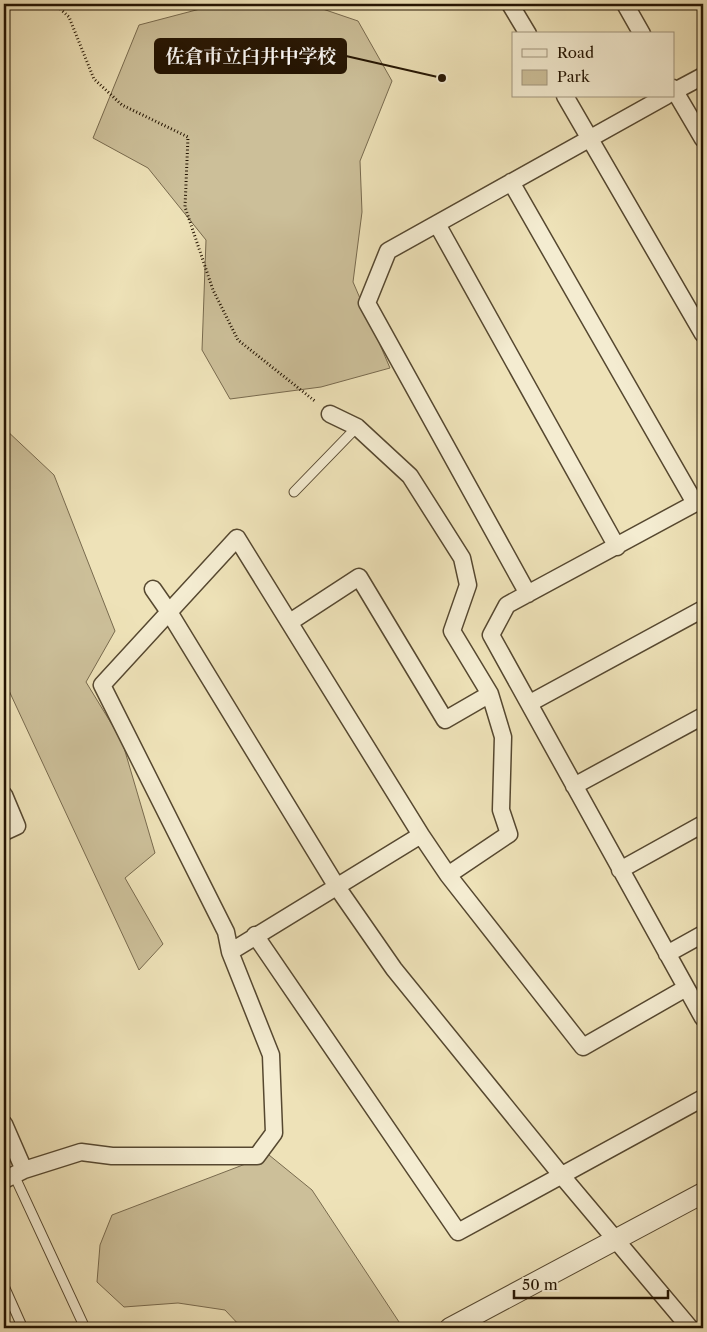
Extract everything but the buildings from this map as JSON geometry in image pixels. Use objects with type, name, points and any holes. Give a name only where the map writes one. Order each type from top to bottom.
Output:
[{"type":"street","points":[[624,4],[641,32]]},
{"type":"street","points":[[515,7],[527,32]]},
{"type":"street","points":[[674,91],[703,76]]},
{"type":"street","points":[[674,95],[703,140]]},
{"type":"street","points":[[566,98],[703,334]]},
{"type":"street","points":[[528,594],[366,303],[388,251],[662,98]]},
{"type":"street","points":[[510,182],[699,501],[507,605],[491,635],[703,1018]]},
{"type":"street","points":[[438,224],[617,547]]},
{"type":"street","points":[[330,414],[357,427],[410,476],[462,558],[468,585],[452,631],[490,694],[503,737],[500,810],[509,834],[448,875]]},
{"type":"street","points":[[4,1124],[14,1175],[81,1152],[112,1156],[257,1156],[274,1133],[271,1055],[230,952],[226,932],[102,685],[237,538],[421,835],[448,875],[583,1047],[686,988]]},
{"type":"street","points":[[290,622],[360,576],[446,720],[490,694]]},
{"type":"street","points":[[154,588],[337,887],[394,969],[562,1176],[690,1328]]},
{"type":"street","points":[[530,703],[703,609]]},
{"type":"street","points":[[574,786],[703,716]]},
{"type":"street","points":[[4,795],[18,826],[4,832]]},
{"type":"street","points":[[620,870],[703,824]]},
{"type":"street","points":[[230,952],[421,835]]},
{"type":"street","points":[[667,954],[703,934]]},
{"type":"street","points":[[255,935],[458,1232],[703,1098]]},
{"type":"street","points":[[450,1328],[703,1193]]},
{"type":"lane","points":[[294,492],[357,427]]},
{"type":"lane","points":[[14,1175],[84,1328]]},
{"type":"lane","points":[[4,1286],[21,1324]]},
{"type":"path","points":[[54,4],[69,17],[94,79],[122,105],[188,137],[184,207],[213,290],[238,340],[330,414]]},
{"type":"green space","points":[[219,4],[308,4],[358,21],[392,81],[360,161],[362,212],[353,282],[390,368],[321,387],[230,399],[202,350],[206,240],[148,168],[93,138],[139,25]]},
{"type":"green space","points":[[4,428],[54,475],[115,631],[86,682],[122,741],[155,853],[125,878],[163,944],[139,970],[4,680]]},
{"type":"green space","points":[[269,1155],[312,1190],[403,1328],[242,1328],[225,1310],[178,1303],[124,1307],[97,1282],[100,1245],[112,1215]]},
{"type":"place","name":"佐倉市立臼井中学校","points":[[442,78]]}]
